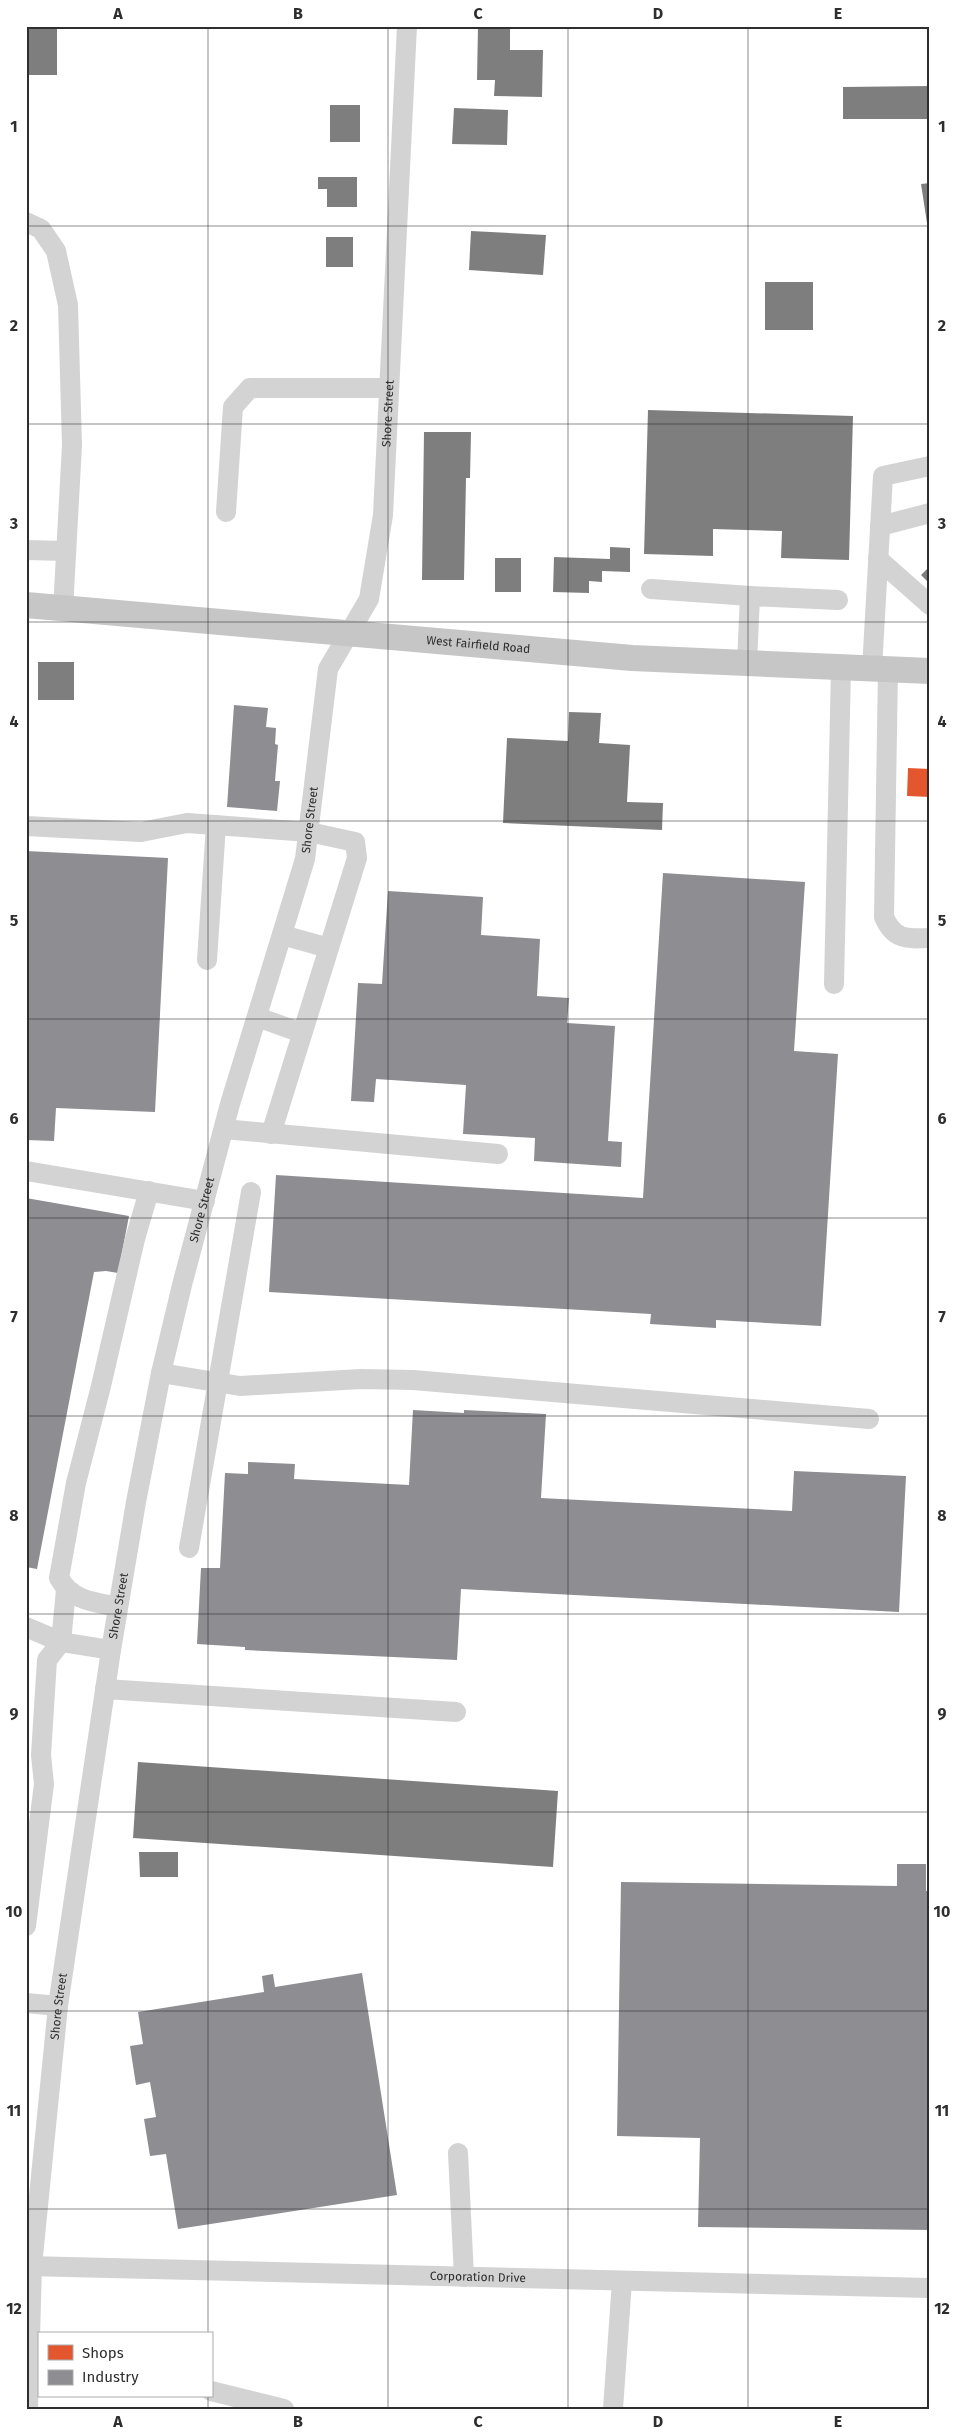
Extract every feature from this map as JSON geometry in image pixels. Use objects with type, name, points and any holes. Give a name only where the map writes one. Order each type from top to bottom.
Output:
[{"type":"main road","name":"West Fairfield Road","points":[[26,605],[63,610],[348,635],[632,658],[930,671]]},
{"type":"street","name":"Shore Street","points":[[28,2409],[34,2348],[29,2266],[58,2006],[111,1650],[161,1373],[224,1129],[305,859],[328,669],[369,599],[382,524],[407,26]]},
{"type":"street","points":[[26,222],[41,228],[56,251],[68,305],[72,445],[63,610]]},
{"type":"street","points":[[226,512],[234,407],[250,388],[389,388]]},
{"type":"street","points":[[930,466],[884,476],[878,560],[884,917],[889,929],[906,939],[930,938]]},
{"type":"street","points":[[880,526],[930,513]]},
{"type":"street","points":[[26,550],[66,551]]},
{"type":"street","points":[[878,560],[930,605]]},
{"type":"street","points":[[651,589],[838,600]]},
{"type":"street","points":[[747,663],[750,596]]},
{"type":"street","points":[[834,984],[841,668]]},
{"type":"street","points":[[26,826],[141,832],[187,823],[309,832],[355,842],[357,858],[271,1134]]},
{"type":"street","points":[[207,960],[216,825]]},
{"type":"street","points":[[282,935],[329,948]]},
{"type":"street","points":[[257,1017],[302,1033]]},
{"type":"street","points":[[224,1129],[498,1154]]},
{"type":"street","points":[[26,1171],[205,1201]]},
{"type":"street","points":[[118,1607],[86,1600],[66,1590],[59,1578],[76,1482],[101,1386],[135,1239],[149,1191]]},
{"type":"street","points":[[189,1548],[251,1192]]},
{"type":"street","points":[[161,1373],[240,1386],[361,1379],[413,1380],[869,1419]]},
{"type":"street","points":[[26,1926],[44,1784],[41,1755],[47,1660],[61,1642],[66,1590]]},
{"type":"street","points":[[26,1627],[61,1642],[111,1650]]},
{"type":"street","points":[[105,1689],[456,1712]]},
{"type":"street","points":[[26,2003],[58,2006]]},
{"type":"street","points":[[458,2153],[464,2277]]},
{"type":"street","name":"Corporation Drive","points":[[29,2266],[930,2288]]},
{"type":"street","points":[[613,2409],[622,2281]]},
{"type":"street","points":[[212,2391],[284,2409]]},
{"type":"building: Shops","points":[[908,768],[930,769],[930,797],[907,796]]},
{"type":"building: Industry","points":[[234,705],[268,708],[266,727],[276,728],[275,744],[278,745],[275,781],[280,781],[277,811],[227,807]]},
{"type":"building: Industry","points":[[26,851],[168,858],[155,1112],[56,1108],[54,1141],[26,1140]]},
{"type":"building: Industry","points":[[663,873],[805,882],[794,1051],[838,1054],[821,1326],[716,1320],[716,1328],[650,1324],[651,1314],[269,1292],[276,1175],[643,1198]]},
{"type":"building: Industry","points":[[388,891],[483,897],[481,935],[540,939],[537,996],[569,998],[567,1023],[615,1026],[608,1141],[622,1142],[621,1167],[534,1161],[535,1138],[463,1134],[466,1085],[376,1079],[374,1102],[351,1101],[358,983],[382,984]]},
{"type":"building: Industry","points":[[26,1198],[129,1216],[118,1273],[94,1272],[37,1569],[26,1567]]},
{"type":"building: Industry","points":[[413,1410],[464,1413],[464,1410],[546,1414],[541,1498],[792,1511],[794,1471],[906,1476],[899,1612],[461,1589],[457,1660],[245,1650],[245,1647],[197,1644],[201,1568],[220,1568],[225,1473],[248,1474],[248,1462],[295,1464],[294,1479],[409,1485]]},
{"type":"building: Industry","points":[[897,1864],[926,1864],[926,1891],[930,1891],[930,2230],[698,2227],[700,2138],[617,2136],[621,1882],[897,1886]]},
{"type":"building: Industry","points":[[362,1973],[397,2195],[178,2229],[166,2154],[150,2156],[144,2119],[156,2117],[150,2082],[136,2085],[130,2046],[143,2044],[138,2012],[264,1992],[262,1976],[273,1974],[275,1987]]},
{"type":"building: Other","points":[[26,26],[57,26],[57,75],[26,75]]},
{"type":"building: Other","points":[[478,26],[510,26],[510,50],[543,50],[542,97],[494,96],[495,80],[477,80]]},
{"type":"building: Other","points":[[930,86],[930,119],[843,119],[843,87]]},
{"type":"building: Other","points":[[330,105],[360,105],[360,142],[330,142]]},
{"type":"building: Other","points":[[454,108],[508,110],[507,145],[452,144]]},
{"type":"building: Other","points":[[318,177],[357,177],[357,207],[327,207],[327,189],[318,189]]},
{"type":"building: Other","points":[[930,183],[930,223],[927,223],[921,184]]},
{"type":"building: Other","points":[[471,231],[546,235],[543,275],[469,270]]},
{"type":"building: Other","points":[[326,237],[353,237],[353,267],[326,267]]},
{"type":"building: Other","points":[[765,282],[813,282],[813,330],[765,330]]},
{"type":"building: Other","points":[[648,410],[853,416],[849,560],[781,558],[782,531],[713,529],[713,556],[644,554]]},
{"type":"building: Other","points":[[424,432],[471,432],[470,478],[466,478],[464,580],[422,580]]},
{"type":"building: Other","points":[[610,547],[630,548],[630,572],[602,571],[602,582],[589,581],[589,593],[553,592],[554,557],[610,559]]},
{"type":"building: Other","points":[[495,558],[521,558],[521,592],[495,592]]},
{"type":"building: Other","points":[[930,566],[930,584],[921,575]]},
{"type":"building: Other","points":[[38,662],[74,662],[74,700],[38,700]]},
{"type":"building: Other","points":[[569,712],[601,713],[599,743],[630,745],[627,802],[663,803],[662,830],[503,823],[507,738],[568,741]]},
{"type":"building: Other","points":[[138,1762],[558,1791],[553,1867],[133,1838]]},
{"type":"building: Other","points":[[139,1852],[178,1852],[178,1877],[140,1877]]}]
